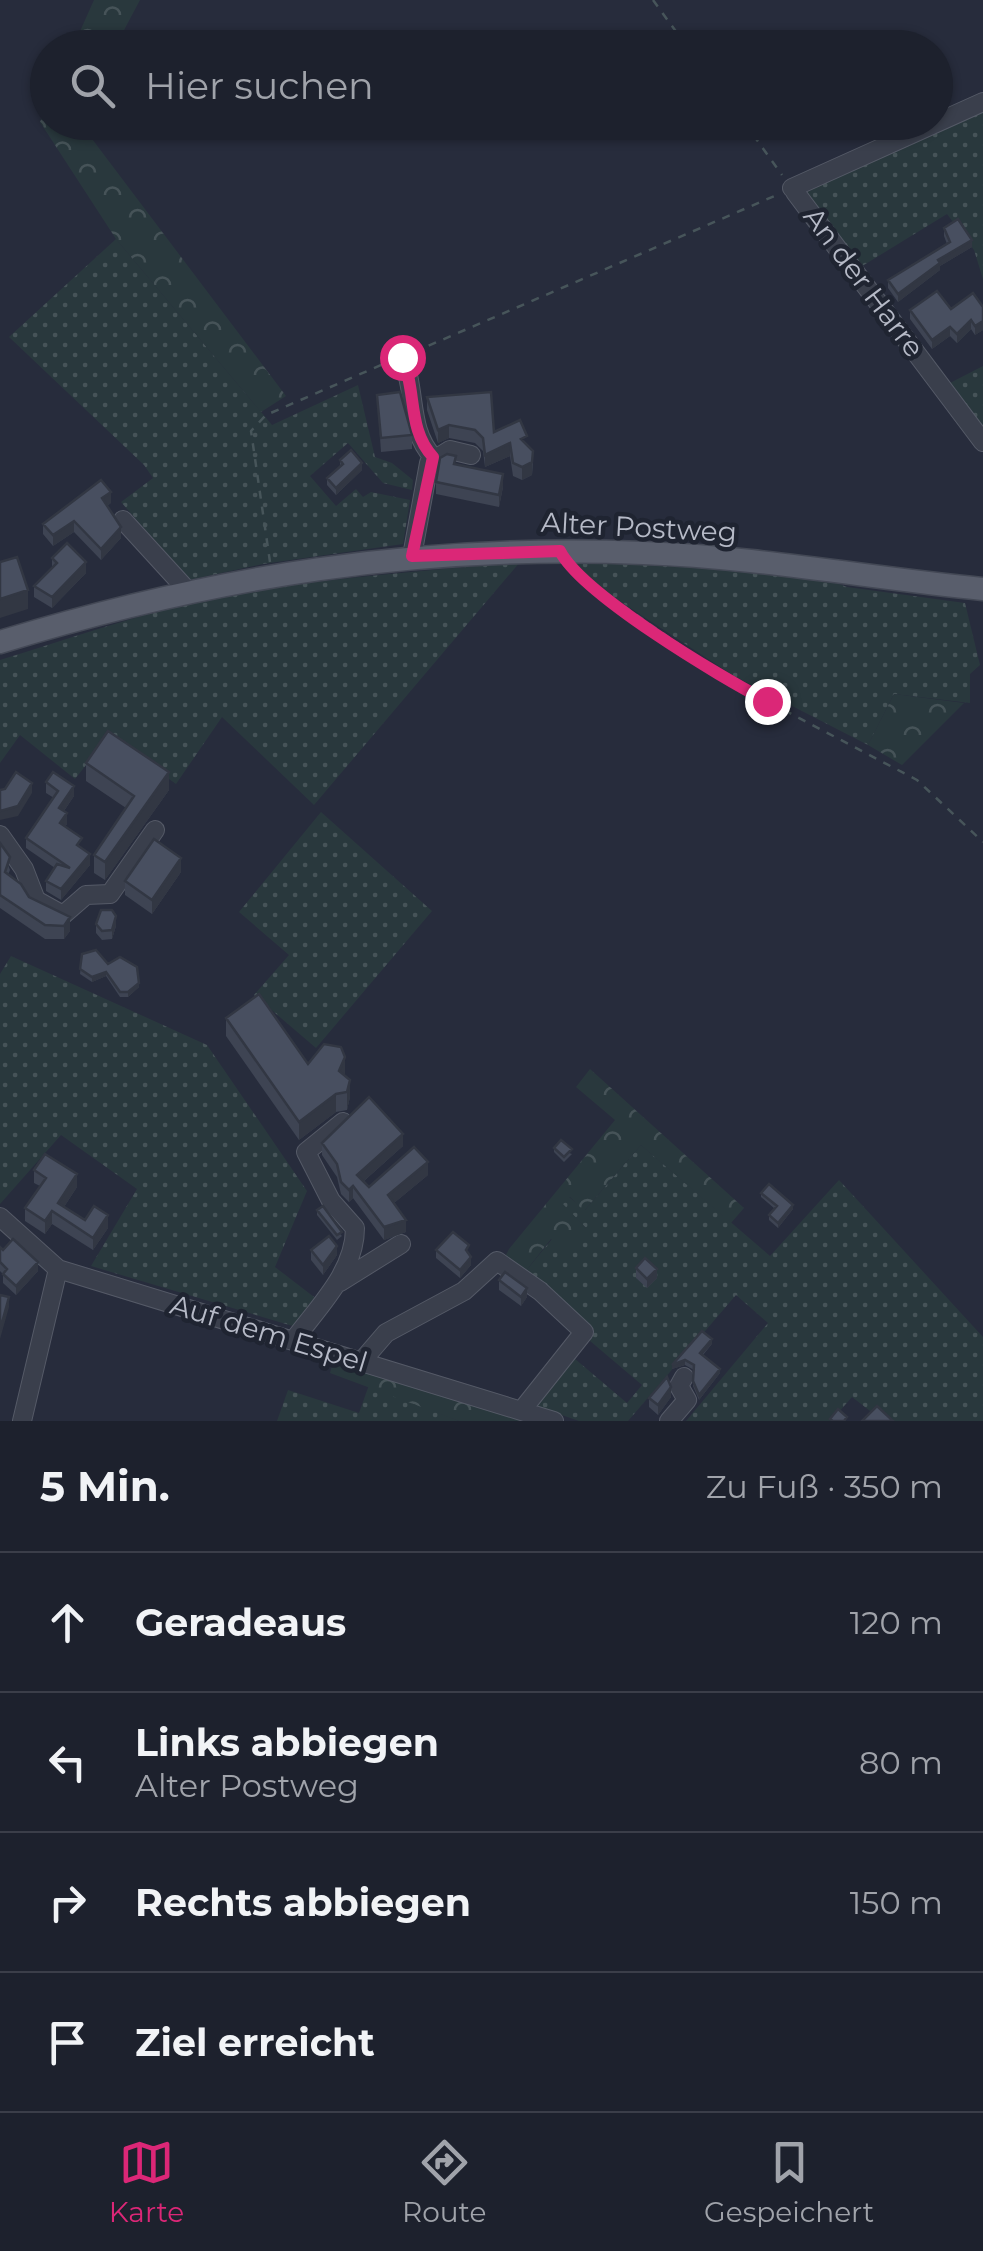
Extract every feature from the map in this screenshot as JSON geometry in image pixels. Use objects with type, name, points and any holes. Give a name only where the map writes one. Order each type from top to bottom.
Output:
[{"type":"main road","name":"Alter Postweg","points":[[0,642],[187,590],[272,573],[412,556],[560,551],[666,554],[983,589]]},
{"type":"street","points":[[953,116],[983,102]]},
{"type":"street","points":[[794,190],[901,140]]},
{"type":"street","name":"An der Harre","points":[[794,190],[983,442]]},
{"type":"street","points":[[402,357],[413,382],[413,416],[421,444],[433,457]]},
{"type":"street","points":[[433,457],[450,450],[471,455]]},
{"type":"street","points":[[412,556],[433,457]]},
{"type":"street","points":[[123,520],[187,590]]},
{"type":"street","points":[[2,838],[36,900],[63,915],[86,895],[110,894],[155,830]]},
{"type":"street","points":[[293,1341],[335,1285],[355,1247],[355,1228],[331,1201],[306,1152],[342,1122]]},
{"type":"street","name":"Auf dem Espel","points":[[0,1217],[58,1269],[554,1421]]},
{"type":"street","points":[[335,1285],[401,1244]]},
{"type":"street","points":[[361,1362],[386,1333],[464,1291],[497,1262],[540,1291],[584,1332],[533,1390],[522,1410]]},
{"type":"street","points":[[22,1421],[58,1269]]},
{"type":"street","points":[[669,1421],[687,1400],[679,1386],[684,1377]]},
{"type":"path","points":[[653,0],[675,30]]},
{"type":"path","name":"An der Harre","points":[[757,140],[794,190]]},
{"type":"path","points":[[272,573],[251,431],[266,416],[794,190]]},
{"type":"path","points":[[560,551],[573,572],[722,676],[917,780],[983,842]]},
{"type":"green space","points":[[94,0],[140,0],[124,30],[81,30]]},
{"type":"green space","points":[[983,112],[983,279],[974,250],[947,214],[859,268],[807,195],[810,187],[918,140],[953,140],[953,125]]},
{"type":"green space","points":[[52,140],[93,140],[286,396],[261,412],[116,239]]},
{"type":"green space","points":[[116,239],[272,425],[358,385],[375,457],[392,463],[413,480],[412,490],[383,483],[348,443],[310,476],[336,506],[356,489],[363,497],[371,492],[410,500],[403,544],[263,564],[189,580],[121,502],[153,478],[144,465],[9,337]]},
{"type":"green space","points":[[983,366],[983,434],[946,385]]},
{"type":"green space","points":[[579,556],[825,579],[847,587],[965,603],[980,665],[970,674],[970,703],[894,694],[868,745],[734,676],[577,573],[573,563]]},
{"type":"green space","points":[[520,562],[314,805],[222,717],[176,784],[109,736],[75,779],[20,735],[0,763],[0,660],[133,618],[214,598],[328,580]]},
{"type":"green space","points":[[894,694],[964,703],[902,765],[868,745]]},
{"type":"green space","points":[[321,812],[432,911],[316,1048],[254,995],[289,955],[239,912]]},
{"type":"green space","points":[[11,956],[207,1045],[307,1191],[275,1267],[318,1300],[296,1327],[91,1266],[137,1189],[61,1135],[0,1204],[0,974]]},
{"type":"green space","points":[[590,1069],[744,1208],[731,1223],[641,1145],[584,1211],[570,1197],[563,1204],[586,1228],[565,1252],[551,1239],[525,1272],[505,1257],[509,1249],[615,1120],[576,1087]]},
{"type":"green space","points":[[641,1145],[770,1256],[839,1180],[983,1337],[983,1421],[883,1421],[852,1397],[831,1421],[686,1421],[768,1323],[736,1295],[628,1421],[579,1421],[530,1404],[568,1353],[627,1403],[642,1385],[583,1335],[588,1323],[525,1272],[552,1239],[586,1228],[562,1204],[569,1197],[585,1210]]},
{"type":"green space","points":[[334,1358],[530,1421],[459,1421],[330,1373]]},
{"type":"green space","points":[[369,1385],[459,1421],[277,1421],[288,1390],[359,1413]]},
{"type":"building","points":[[958,219],[972,240],[938,260],[940,263],[898,294],[888,280],[950,242],[944,228]]},
{"type":"building","points":[[937,291],[951,309],[973,293],[983,307],[983,321],[975,326],[971,320],[957,334],[950,327],[932,340],[910,310]]},
{"type":"building","points":[[400,392],[412,435],[381,438],[377,395]]},
{"type":"building","points":[[491,392],[494,432],[520,420],[527,436],[521,439],[533,451],[532,462],[522,467],[513,463],[510,443],[485,455],[483,438],[475,430],[449,425],[438,430],[427,397]]},
{"type":"building","points":[[351,450],[362,463],[336,488],[327,478],[343,464],[340,460]]},
{"type":"building","points":[[447,454],[456,456],[454,464],[503,474],[499,495],[436,482],[440,458]]},
{"type":"building","points":[[101,480],[111,492],[102,498],[121,527],[101,549],[74,521],[53,535],[43,524]]},
{"type":"building","points":[[67,543],[86,562],[52,597],[34,586],[57,563],[52,558]]},
{"type":"building","points":[[17,557],[28,590],[0,599],[0,562]]},
{"type":"building","points":[[108,731],[169,772],[105,862],[94,855],[134,796],[86,763]]},
{"type":"building","points":[[16,772],[32,783],[18,806],[0,811],[0,790],[5,789]]},
{"type":"building","points":[[53,772],[74,786],[59,808],[67,813],[60,823],[82,838],[77,845],[90,854],[61,889],[46,881],[57,864],[70,868],[26,838],[58,791],[46,782]]},
{"type":"building","points":[[154,839],[181,858],[152,900],[125,881]]},
{"type":"building","points":[[0,843],[10,857],[5,872],[21,884],[29,897],[70,917],[64,926],[45,925],[0,895]]},
{"type":"building","points":[[101,910],[112,910],[116,916],[112,930],[102,931],[96,924]]},
{"type":"building","points":[[96,950],[108,964],[120,957],[137,967],[139,983],[128,992],[120,992],[106,972],[92,977],[80,969],[82,954]]},
{"type":"building","points":[[259,994],[308,1064],[324,1044],[341,1047],[345,1057],[339,1071],[350,1080],[347,1092],[336,1094],[299,1122],[226,1018]]},
{"type":"building","points":[[369,1097],[403,1134],[357,1175],[369,1187],[414,1147],[428,1162],[388,1195],[406,1220],[384,1227],[353,1186],[349,1190],[341,1182],[337,1164],[322,1143]]},
{"type":"building","points":[[561,1140],[572,1149],[564,1157],[554,1148]]},
{"type":"building","points":[[45,1154],[77,1174],[58,1203],[85,1220],[94,1206],[108,1215],[93,1238],[52,1211],[45,1221],[25,1208],[46,1178],[34,1170]]},
{"type":"building","points":[[769,1184],[793,1205],[778,1223],[769,1215],[777,1206],[761,1193]]},
{"type":"building","points":[[323,1206],[342,1232],[337,1235],[317,1210]]},
{"type":"building","points":[[453,1232],[469,1245],[466,1250],[471,1257],[460,1270],[436,1250]]},
{"type":"building","points":[[329,1236],[337,1246],[323,1265],[311,1250]]},
{"type":"building","points":[[13,1239],[38,1262],[16,1286],[3,1274],[7,1269],[0,1262],[0,1247],[3,1250]]},
{"type":"building","points":[[645,1258],[657,1269],[647,1279],[636,1268]]},
{"type":"building","points":[[505,1272],[527,1288],[521,1297],[499,1280]]},
{"type":"building","points":[[0,1295],[9,1297],[0,1330]]},
{"type":"building","points":[[702,1331],[712,1339],[700,1353],[720,1369],[699,1395],[693,1381],[694,1365],[685,1360],[672,1365]]},
{"type":"building","points":[[667,1377],[671,1387],[658,1405],[649,1398]]},
{"type":"building","points":[[877,1406],[893,1421],[862,1421]]},
{"type":"building","points":[[838,1409],[847,1417],[844,1421],[830,1419]]},
{"type":"route","points":[[402,357],[413,382],[413,416],[421,444],[433,457],[412,556],[560,551],[573,572],[595,588],[722,676],[767,701]]}]
